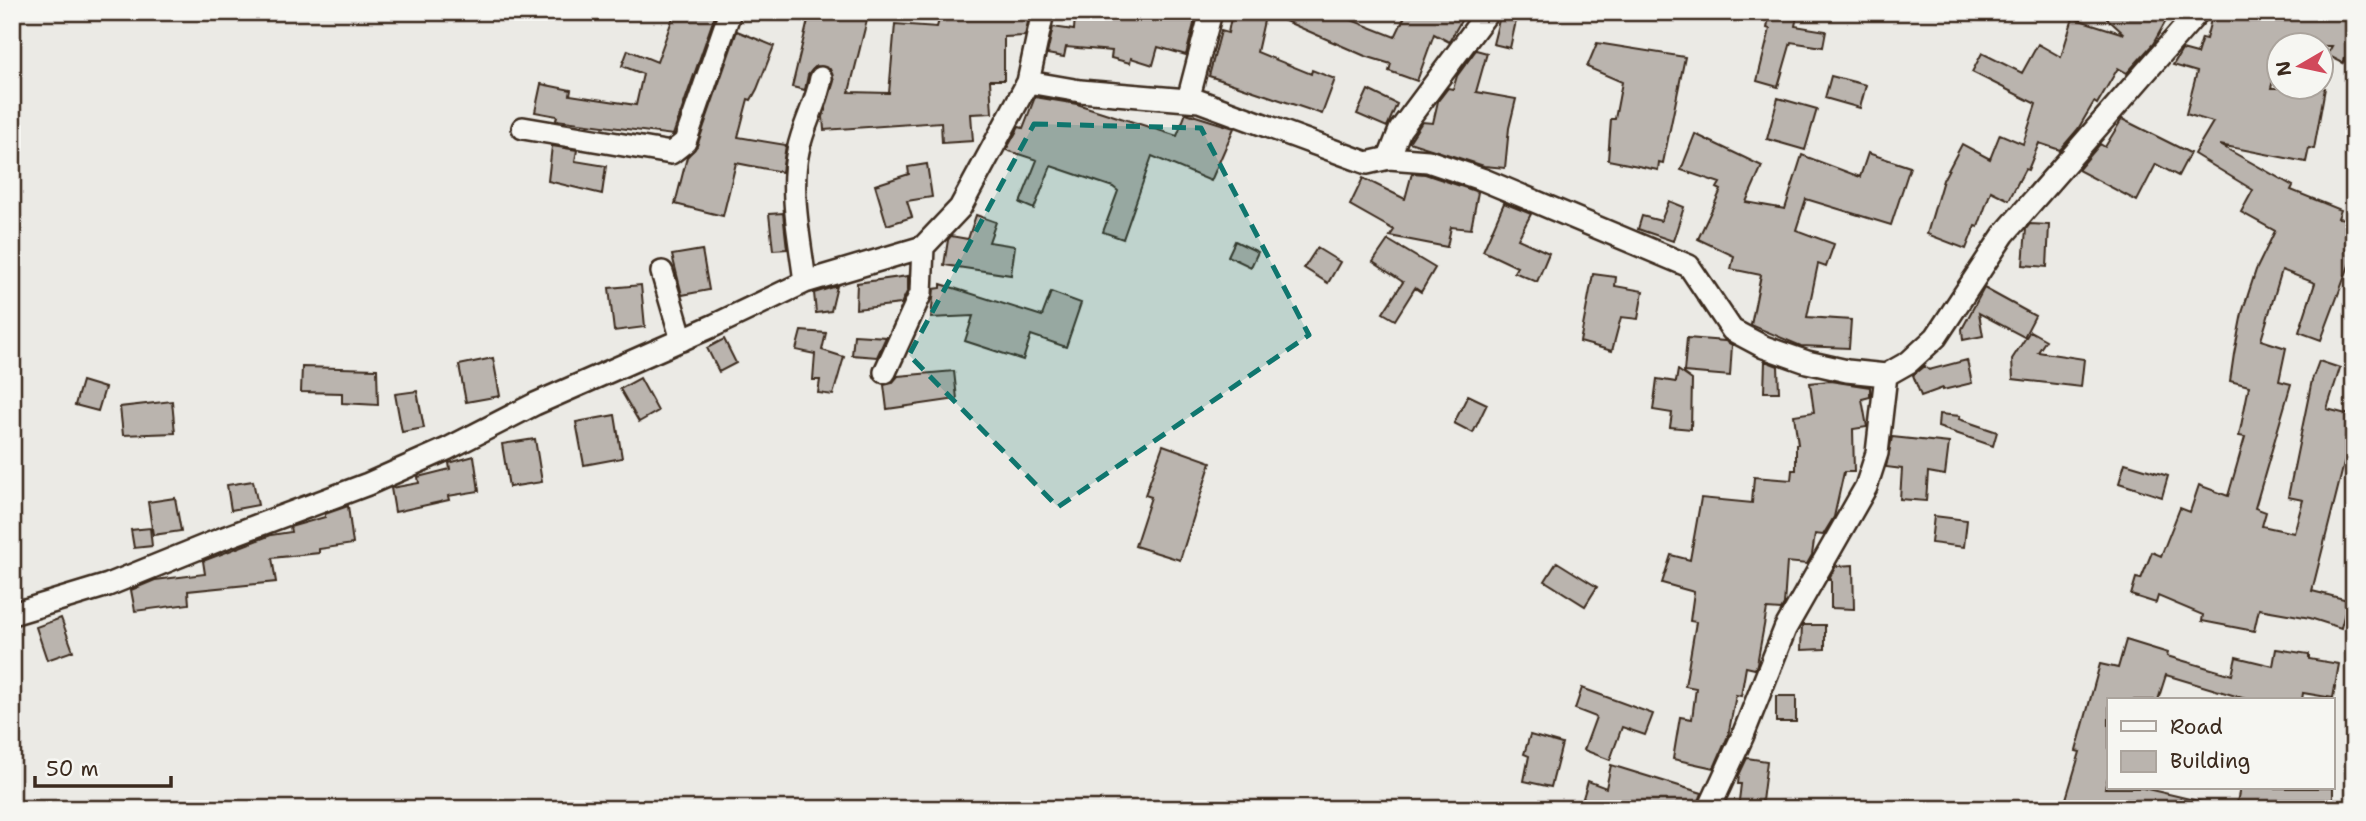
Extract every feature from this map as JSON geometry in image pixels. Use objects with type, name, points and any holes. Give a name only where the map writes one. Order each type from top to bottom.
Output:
[{"type":"street","points":[[523,128],[671,153],[680,149],[685,142],[730,12]]},
{"type":"street","points":[[12,614],[108,585],[368,484],[447,449],[535,404],[682,340],[805,282],[923,247],[960,208],[1028,82],[1043,12]]},
{"type":"street","points":[[1188,100],[1211,12]]},
{"type":"street","points":[[1389,158],[1400,130],[1488,12]]},
{"type":"street","points":[[1028,82],[1080,91],[1188,100],[1367,163],[1389,158],[1428,161],[1483,180],[1689,266],[1732,330],[1764,347],[1847,371],[1886,375],[1909,362],[1936,337],[2004,234],[2197,12]]},
{"type":"street","points":[[805,282],[795,172],[798,149],[821,78]]},
{"type":"street","points":[[885,372],[921,293],[923,247]]},
{"type":"street","points":[[662,272],[682,340]]},
{"type":"street","points":[[1709,809],[1762,690],[1785,629],[1866,487],[1877,453],[1886,375]]},
{"type":"highlighted area","points":[[1034,124],[1201,128],[1309,335],[1058,507],[909,355]]},
{"type":"building","points":[[675,12],[716,12],[673,135],[556,120],[557,116],[535,112],[541,84],[571,90],[570,95],[636,105],[643,74],[622,66],[628,50],[657,62]]},
{"type":"building","points":[[810,12],[869,12],[849,92],[889,93],[895,24],[937,27],[941,12],[1030,12],[1025,36],[1004,37],[1004,80],[990,80],[992,113],[971,114],[973,141],[942,143],[941,122],[824,130],[823,117],[834,81],[830,69],[816,66],[808,75],[805,90],[792,87]]},
{"type":"building","points":[[1123,12],[1197,12],[1186,55],[1158,47],[1153,65],[1131,58],[1130,63],[1111,58],[1112,51],[1066,47],[1064,57],[1047,54],[1053,27],[1074,30],[1075,15],[1121,19]]},
{"type":"building","points":[[1232,12],[1266,12],[1257,52],[1311,74],[1312,70],[1335,79],[1322,114],[1209,76],[1221,31],[1228,33]]},
{"type":"building","points":[[1331,12],[1395,37],[1407,12],[1466,12],[1449,42],[1434,34],[1417,81],[1389,71],[1391,64],[1365,56],[1267,13]]},
{"type":"building","points":[[1501,12],[1518,12],[1510,48],[1493,44]]},
{"type":"building","points":[[1770,12],[1798,12],[1795,26],[1826,31],[1823,47],[1791,42],[1778,87],[1757,81],[1770,29],[1767,28]]},
{"type":"building","points":[[2100,12],[2171,12],[2153,44],[2127,73],[2118,68],[2097,104],[2094,102],[2078,129],[2060,150],[2039,143],[2028,170],[2025,169],[2009,200],[1991,191],[1978,227],[1975,226],[1966,249],[1927,234],[1943,180],[1962,144],[1990,159],[2000,134],[2023,144],[2036,104],[1972,72],[1982,53],[2022,73],[2038,44],[2061,57],[2073,18],[2124,34]]},
{"type":"building","points":[[2213,12],[2327,12],[2354,24],[2354,42],[2343,63],[2334,58],[2334,32],[2264,32],[2264,102],[2322,102],[2314,149],[2309,148],[2306,162],[2220,145],[2293,186],[2291,190],[2341,210],[2338,218],[2354,220],[2354,252],[2321,340],[2299,332],[2315,283],[2282,270],[2261,340],[2286,348],[2279,381],[2291,384],[2255,508],[2266,512],[2262,526],[2294,533],[2303,500],[2288,497],[2312,380],[2319,361],[2340,368],[2327,409],[2354,416],[2354,424],[2312,591],[2348,600],[2341,628],[2310,618],[2259,609],[2254,631],[2202,621],[2203,615],[2158,596],[2156,603],[2131,595],[2136,578],[2141,579],[2152,552],[2161,556],[2180,508],[2190,512],[2199,485],[2228,496],[2245,437],[2239,436],[2249,386],[2230,381],[2234,354],[2242,313],[2256,270],[2275,231],[2241,212],[2253,190],[2194,154],[2213,122],[2186,114],[2197,72],[2173,65],[2182,50],[2197,54],[2202,38],[2206,39]]},
{"type":"building","points":[[737,31],[774,46],[757,89],[751,100],[748,99],[738,137],[786,145],[782,172],[736,163],[723,216],[675,204],[687,157],[697,146]]},
{"type":"building","points":[[1597,43],[1685,57],[1663,163],[1659,162],[1658,170],[1608,160],[1611,119],[1615,119],[1622,82],[1587,67]]},
{"type":"building","points":[[1476,50],[1487,53],[1476,92],[1516,99],[1509,128],[1505,168],[1484,166],[1409,142],[1422,122],[1433,123],[1438,101],[1448,88],[1453,89],[1457,76]]},
{"type":"building","points":[[1831,76],[1866,85],[1860,108],[1825,98]]},
{"type":"building","points":[[1368,90],[1397,104],[1387,127],[1357,114]]},
{"type":"building","points":[[1035,97],[1077,104],[1177,136],[1186,113],[1234,128],[1211,181],[1152,156],[1123,239],[1103,232],[1118,191],[1113,187],[1051,166],[1034,209],[1020,203],[1037,160],[1006,150],[1019,127],[1023,128]]},
{"type":"building","points":[[1778,98],[1817,109],[1805,150],[1767,139]]},
{"type":"building","points":[[2122,119],[2190,153],[2178,176],[2156,164],[2137,201],[2078,170],[2100,144],[2105,147]]},
{"type":"building","points":[[1695,134],[1762,166],[1746,202],[1785,209],[1802,155],[1860,177],[1868,153],[1910,167],[1891,225],[1806,199],[1796,230],[1834,244],[1826,267],[1818,264],[1807,317],[1851,320],[1849,348],[1801,346],[1751,325],[1761,275],[1731,269],[1734,256],[1698,239],[1721,190],[1717,188],[1720,183],[1681,170]]},
{"type":"building","points":[[552,146],[577,150],[575,161],[606,166],[602,194],[548,181]]},
{"type":"building","points":[[927,164],[932,197],[907,201],[912,217],[887,225],[875,185],[909,174],[908,167]]},
{"type":"building","points":[[1412,173],[1425,174],[1478,192],[1471,229],[1451,227],[1447,247],[1390,236],[1394,230],[1350,205],[1363,178],[1405,199]]},
{"type":"building","points":[[1669,201],[1684,207],[1673,241],[1638,229],[1642,216],[1661,221]]},
{"type":"building","points":[[1504,203],[1531,214],[1518,239],[1549,253],[1537,282],[1514,272],[1517,267],[1483,251]]},
{"type":"building","points":[[783,213],[787,249],[773,250],[769,214]]},
{"type":"building","points":[[976,215],[996,222],[989,242],[1015,246],[1011,275],[944,265],[948,240],[951,236],[968,239]]},
{"type":"building","points":[[2030,224],[2049,225],[2047,267],[2023,265],[2026,229]]},
{"type":"building","points":[[1388,240],[1435,268],[1421,292],[1415,288],[1395,320],[1383,313],[1403,282],[1373,262]]},
{"type":"building","points":[[1235,241],[1258,252],[1251,267],[1228,256]]},
{"type":"building","points":[[1317,248],[1340,262],[1328,283],[1304,268]]},
{"type":"building","points":[[702,250],[709,290],[682,295],[672,255]]},
{"type":"building","points":[[1593,274],[1616,277],[1615,286],[1643,291],[1638,319],[1621,317],[1612,351],[1580,342]]},
{"type":"building","points":[[908,276],[908,290],[901,304],[856,309],[857,283]]},
{"type":"building","points":[[941,284],[1042,316],[1051,292],[1081,303],[1066,347],[1031,335],[1023,360],[965,341],[973,316],[931,318],[934,289],[941,288]]},
{"type":"building","points":[[641,285],[645,327],[614,331],[609,288]]},
{"type":"building","points":[[837,286],[831,311],[816,313],[814,293]]},
{"type":"building","points":[[1984,288],[2035,316],[2024,337],[1979,313],[1983,336],[1963,340],[1962,329]]},
{"type":"building","points":[[801,331],[826,333],[822,350],[844,357],[833,395],[818,393],[820,380],[813,380],[815,354],[796,350]]},
{"type":"building","points":[[2030,331],[2046,340],[2038,352],[2084,359],[2081,387],[2013,379],[2012,359]]},
{"type":"building","points":[[854,335],[886,337],[877,357],[852,355]]},
{"type":"building","points":[[1687,338],[1725,341],[1732,345],[1730,376],[1684,372]]},
{"type":"building","points":[[724,339],[736,363],[719,372],[707,348]]},
{"type":"building","points":[[493,358],[500,396],[466,402],[459,365]]},
{"type":"building","points":[[1967,360],[1972,383],[1943,388],[1921,396],[1913,375],[1924,366],[1929,370]]},
{"type":"building","points":[[1765,361],[1778,366],[1779,392],[1764,392]]},
{"type":"building","points":[[302,367],[377,369],[378,405],[342,403],[342,393],[301,392]]},
{"type":"building","points":[[1678,370],[1692,380],[1691,429],[1670,427],[1672,413],[1653,410],[1657,379],[1676,382]]},
{"type":"building","points":[[954,371],[957,399],[887,409],[884,385],[892,383],[898,376]]},
{"type":"building","points":[[640,378],[658,411],[639,422],[620,389]]},
{"type":"building","points":[[82,381],[105,388],[98,411],[75,405]]},
{"type":"building","points":[[1830,381],[1870,387],[1870,397],[1862,399],[1867,427],[1853,429],[1854,472],[1844,472],[1834,517],[1823,535],[1815,534],[1812,555],[1807,564],[1787,562],[1784,605],[1781,610],[1767,609],[1757,664],[1755,669],[1746,667],[1741,696],[1736,695],[1728,736],[1714,768],[1673,759],[1680,717],[1692,719],[1696,688],[1685,686],[1696,622],[1690,621],[1694,592],[1662,583],[1671,555],[1690,560],[1701,498],[1752,503],[1754,477],[1791,480],[1792,470],[1796,470],[1798,444],[1794,415],[1814,412],[1810,383]]},
{"type":"building","points":[[417,391],[424,428],[402,432],[395,394]]},
{"type":"building","points":[[1468,395],[1487,404],[1473,433],[1454,423]]},
{"type":"building","points":[[172,401],[175,433],[123,435],[120,407]]},
{"type":"building","points":[[1939,414],[1960,416],[1959,419],[1997,432],[1993,446],[1938,427]]},
{"type":"building","points":[[615,415],[622,458],[584,465],[576,422]]},
{"type":"building","points":[[1892,437],[1949,443],[1945,475],[1928,472],[1926,501],[1900,499],[1902,469],[1886,467]]},
{"type":"building","points":[[535,439],[542,482],[509,487],[502,444]]},
{"type":"building","points":[[1163,445],[1211,462],[1180,560],[1135,546],[1151,497],[1145,495]]},
{"type":"building","points":[[474,456],[479,491],[448,496],[449,500],[395,512],[391,488],[419,483],[418,477],[450,469],[449,463]]},
{"type":"building","points":[[2125,463],[2168,476],[2162,497],[2119,483]]},
{"type":"building","points":[[253,481],[258,505],[231,510],[227,485]]},
{"type":"building","points":[[175,498],[181,531],[153,535],[148,502]]},
{"type":"building","points":[[348,506],[353,544],[319,549],[319,553],[272,558],[276,582],[188,591],[189,604],[135,611],[131,590],[155,580],[205,574],[203,561],[271,535],[291,532],[290,527],[325,517],[325,514]]},
{"type":"building","points":[[1934,516],[1967,520],[1964,547],[1931,543]]},
{"type":"building","points":[[150,528],[152,546],[134,548],[131,530]]},
{"type":"building","points":[[1557,562],[1597,587],[1585,606],[1545,581]]},
{"type":"building","points":[[1853,565],[1854,609],[1831,608],[1831,580],[1828,580],[1836,566]]},
{"type":"building","points":[[61,618],[73,651],[47,660],[36,627]]},
{"type":"building","points":[[1802,625],[1825,625],[1825,649],[1801,650]]},
{"type":"building","points":[[2126,640],[2168,653],[2167,656],[2232,675],[2236,657],[2273,666],[2276,649],[2309,654],[2309,659],[2339,664],[2333,698],[2303,693],[2302,698],[2242,698],[2166,675],[2159,698],[2107,698],[2105,788],[2152,790],[2207,803],[2206,809],[2063,809],[2080,752],[2076,751],[2100,664],[2118,668]]},
{"type":"building","points":[[1582,688],[1653,714],[1645,735],[1622,727],[1610,760],[1584,750],[1596,717],[1575,709]]},
{"type":"building","points":[[1776,696],[1796,696],[1796,722],[1776,722]]},
{"type":"building","points":[[1530,735],[1562,744],[1551,787],[1524,781],[1529,756],[1524,754]]},
{"type":"building","points":[[1747,758],[1767,761],[1761,809],[1738,809],[1741,784],[1738,784],[1739,775]]},
{"type":"building","points":[[1611,765],[1702,793],[1696,809],[1616,809],[1583,798],[1588,781],[1606,788]]},
{"type":"building","points":[[2240,790],[2333,790],[2333,809],[2236,807]]}]
